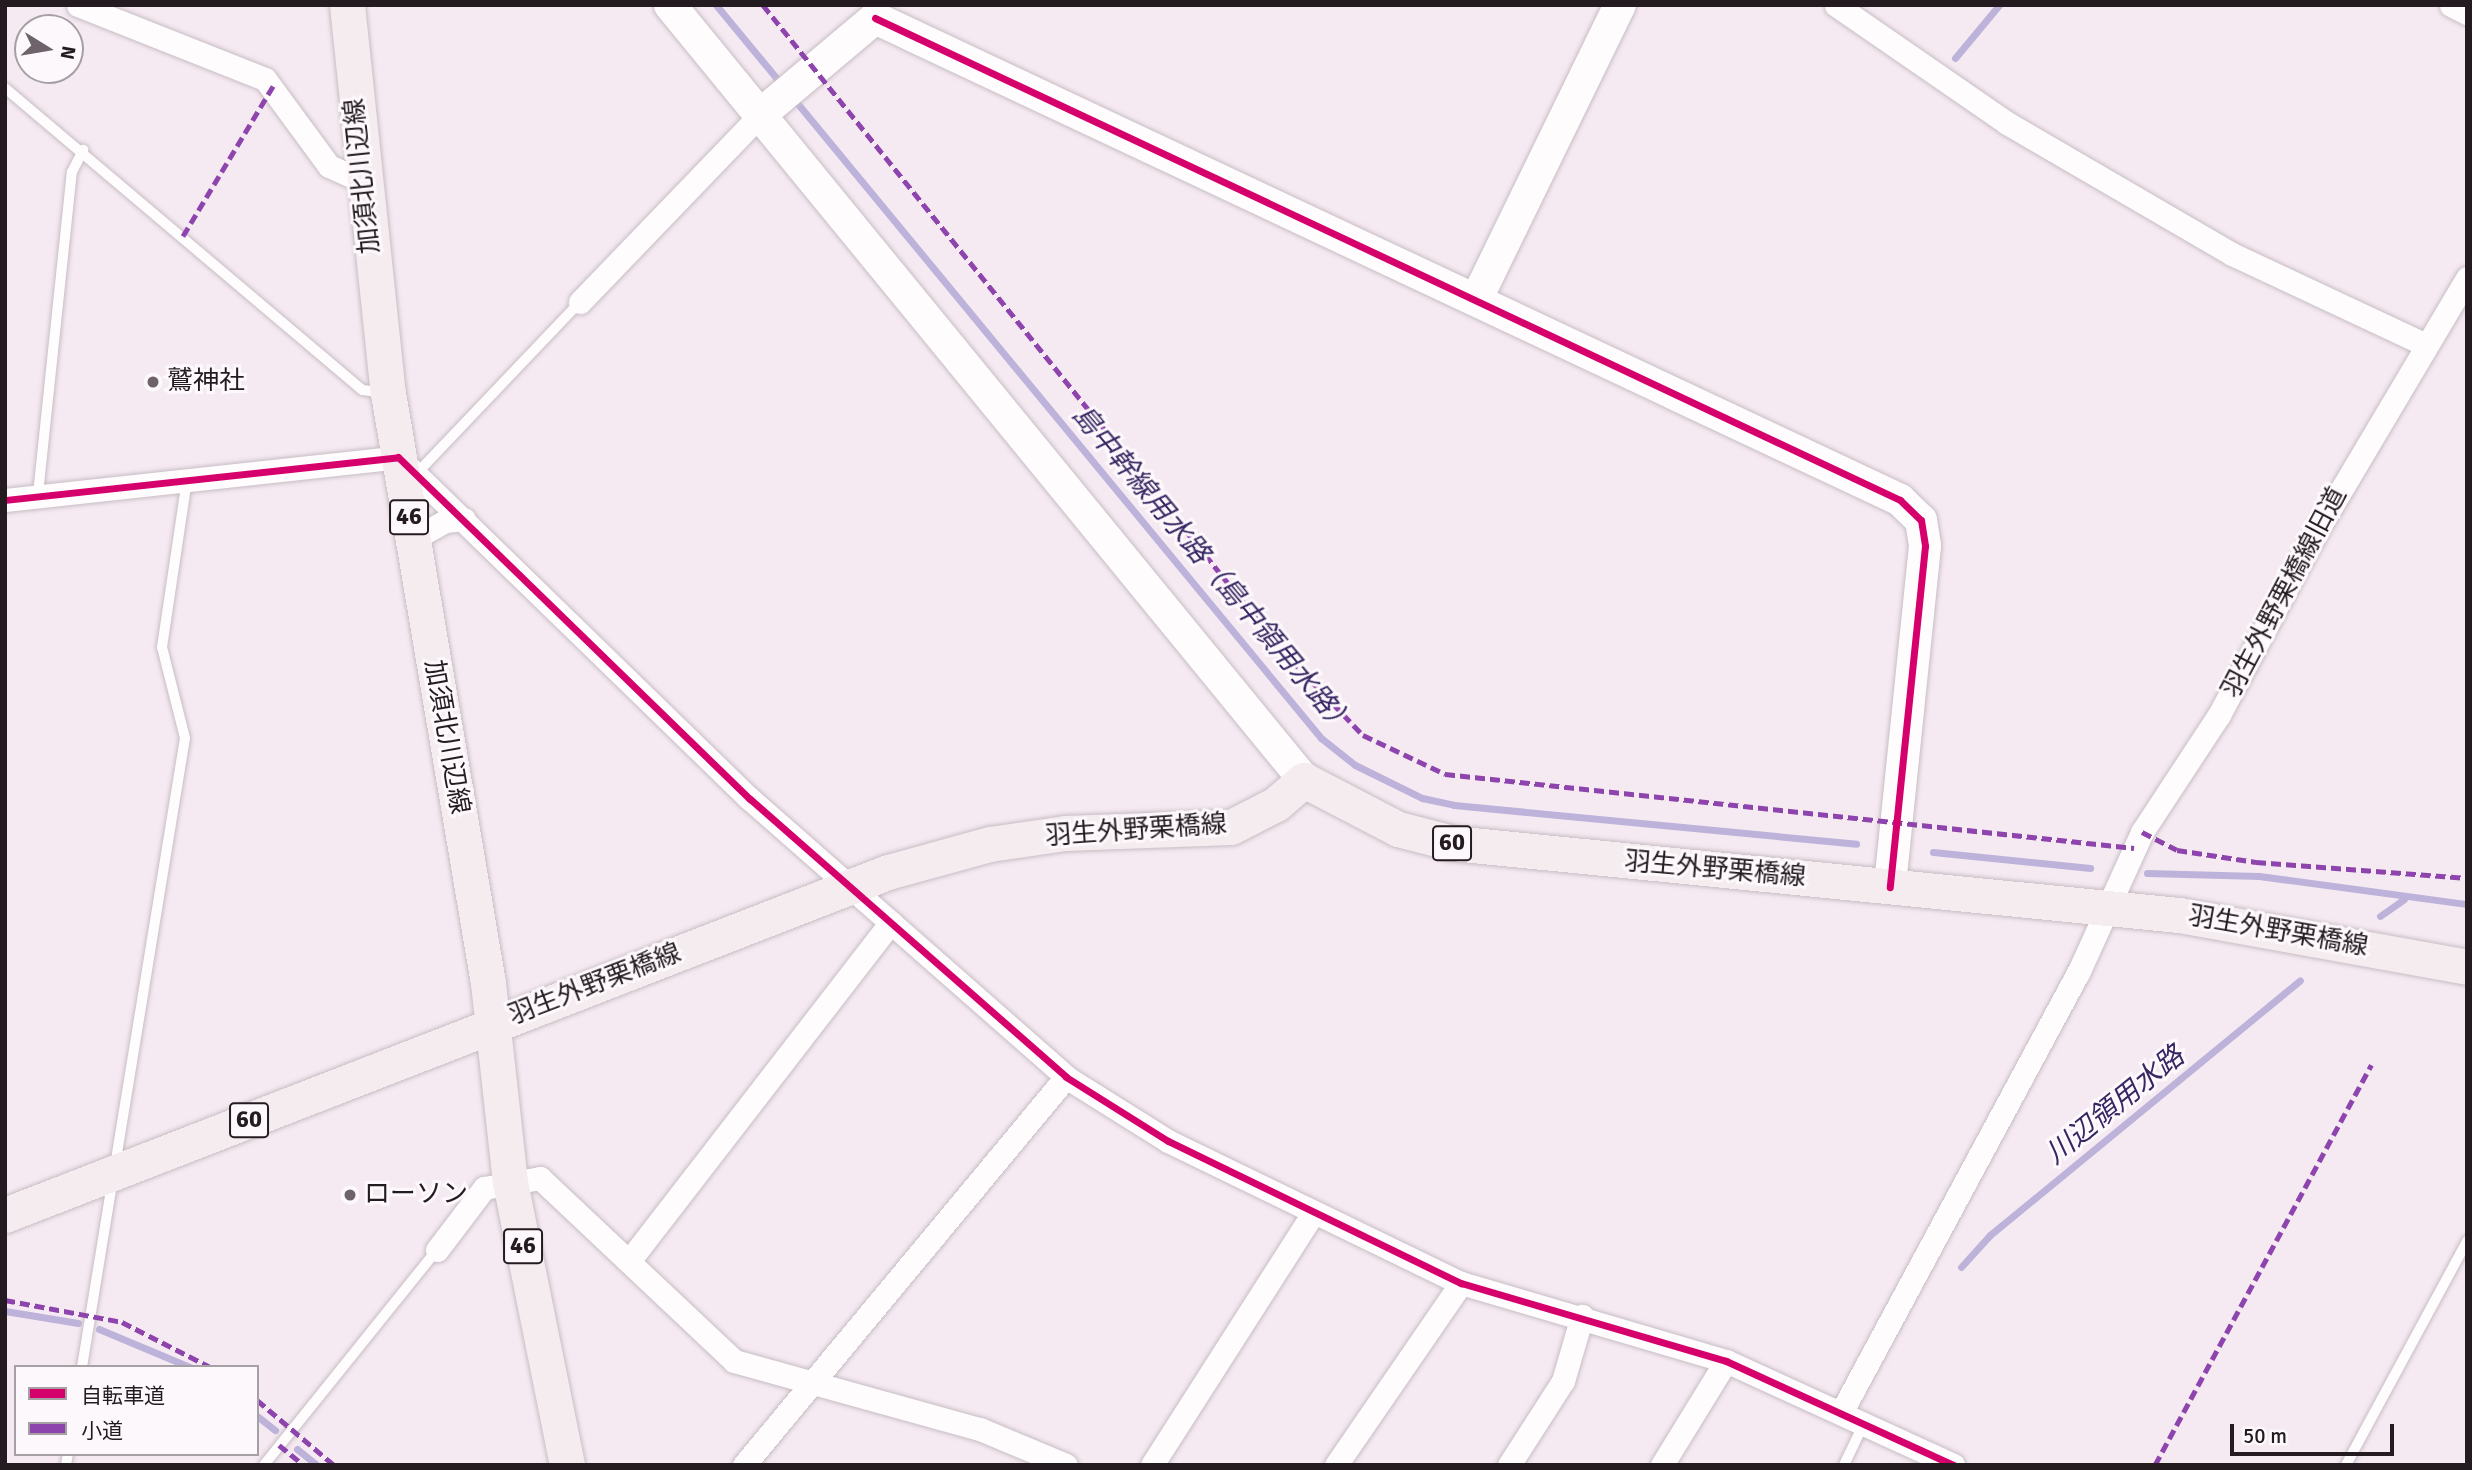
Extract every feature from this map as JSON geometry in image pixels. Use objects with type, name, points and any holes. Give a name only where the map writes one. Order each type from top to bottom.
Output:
[{"type":"main road","name":"加須北川辺線","points":[[347,5],[362,181],[388,393],[408,464],[413,539],[492,1026],[510,1182],[568,1465]]},
{"type":"main road","name":"羽生外野栗橋線","points":[[5,1215],[849,886],[1003,842],[1135,828],[1231,827],[1276,804],[1304,780],[1387,825],[1452,843],[1890,887],[2277,930],[2467,967]]},
{"type":"street","points":[[78,5],[265,79],[329,166],[362,181]]},
{"type":"street","points":[[670,5],[1304,780]]},
{"type":"street","points":[[1477,298],[1620,5]]},
{"type":"street","points":[[1836,5],[2007,123],[2232,254],[2424,344]]},
{"type":"street","points":[[2451,5],[2467,13]]},
{"type":"street","points":[[580,302],[760,115],[882,11],[1900,500],[1921,520],[1925,546],[1890,887]]},
{"type":"street","name":"羽生外野栗橋線旧道","points":[[1842,1411],[2106,910],[2142,832],[2218,715],[2424,344],[2457,310],[2467,278]]},
{"type":"street","points":[[5,500],[188,477],[408,464],[750,799],[1066,1077],[1168,1141],[1312,1215],[1461,1283],[1583,1316],[1726,1361],[1842,1411],[1953,1465]]},
{"type":"street","points":[[413,539],[445,520],[464,519]]},
{"type":"street","points":[[629,1261],[891,922]]},
{"type":"street","points":[[744,1465],[1066,1077]]},
{"type":"street","points":[[437,1250],[477,1193],[510,1182],[549,1182],[734,1361],[980,1429],[1066,1465]]},
{"type":"street","points":[[1152,1465],[1312,1215]]},
{"type":"street","points":[[1336,1465],[1461,1283]]},
{"type":"street","points":[[1508,1465],[1563,1381],[1583,1316]]},
{"type":"street","points":[[1662,1465],[1726,1361]]},
{"type":"lane","points":[[5,88],[83,150],[363,390],[388,393]]},
{"type":"lane","points":[[38,494],[72,172],[83,150]]},
{"type":"lane","points":[[408,464],[580,302]]},
{"type":"lane","points":[[82,1365],[185,738],[162,646],[188,477]]},
{"type":"lane","points":[[2346,1465],[2467,1241]]},
{"type":"lane","points":[[264,1465],[437,1250]]},
{"type":"lane","points":[[1844,1465],[1864,1423]]},
{"type":"waterway","name":"島中幹線用水路（島中領用水路）","points":[[716,5],[783,86]]},
{"type":"waterway","points":[[1955,58],[1999,5]]},
{"type":"waterway","name":"島中幹線用水路（島中領用水路）","points":[[793,98],[1321,738],[1355,765],[1422,798],[1454,805],[1856,844]]},
{"type":"waterway","name":"島中幹線用水路（島中領用水路）","points":[[1933,852],[2090,868]]},
{"type":"waterway","name":"島中幹線用水路（島中領用水路）","points":[[2147,873],[2259,876],[2467,904]]},
{"type":"waterway","name":"川辺領用水路","points":[[2380,916],[2404,899]]},
{"type":"waterway","name":"川辺領用水路","points":[[1961,1267],[1990,1235],[2300,980]]},
{"type":"waterway","points":[[5,1311],[78,1323]]},
{"type":"waterway","points":[[99,1329],[185,1365]]},
{"type":"waterway","points":[[259,1418],[275,1430]]},
{"type":"waterway","points":[[297,1449],[317,1465]]},
{"type":"marked path","points":[[763,5],[1281,649],[1363,735],[1445,774],[2134,848]]},
{"type":"marked path","points":[[183,236],[273,86]]},
{"type":"marked path","points":[[2142,832],[2177,850],[2256,862],[2467,878]]},
{"type":"marked path","points":[[2155,1465],[2371,1065]]},
{"type":"marked path","points":[[5,1300],[122,1322],[206,1365]]},
{"type":"marked path","points":[[259,1402],[334,1465]]},
{"type":"marked path","points":[[279,1445],[304,1465]]},
{"type":"cycle path","points":[[875,18],[1900,500],[1921,520],[1925,546],[1890,887]]},
{"type":"cycle path","points":[[5,500],[398,457],[750,799],[1066,1077],[1168,1141],[1461,1283],[1726,1361],[1953,1465]]},
{"type":"place","name":"鷲神社","points":[[153,382]]},
{"type":"place","name":"ローソン","points":[[350,1195]]}]
